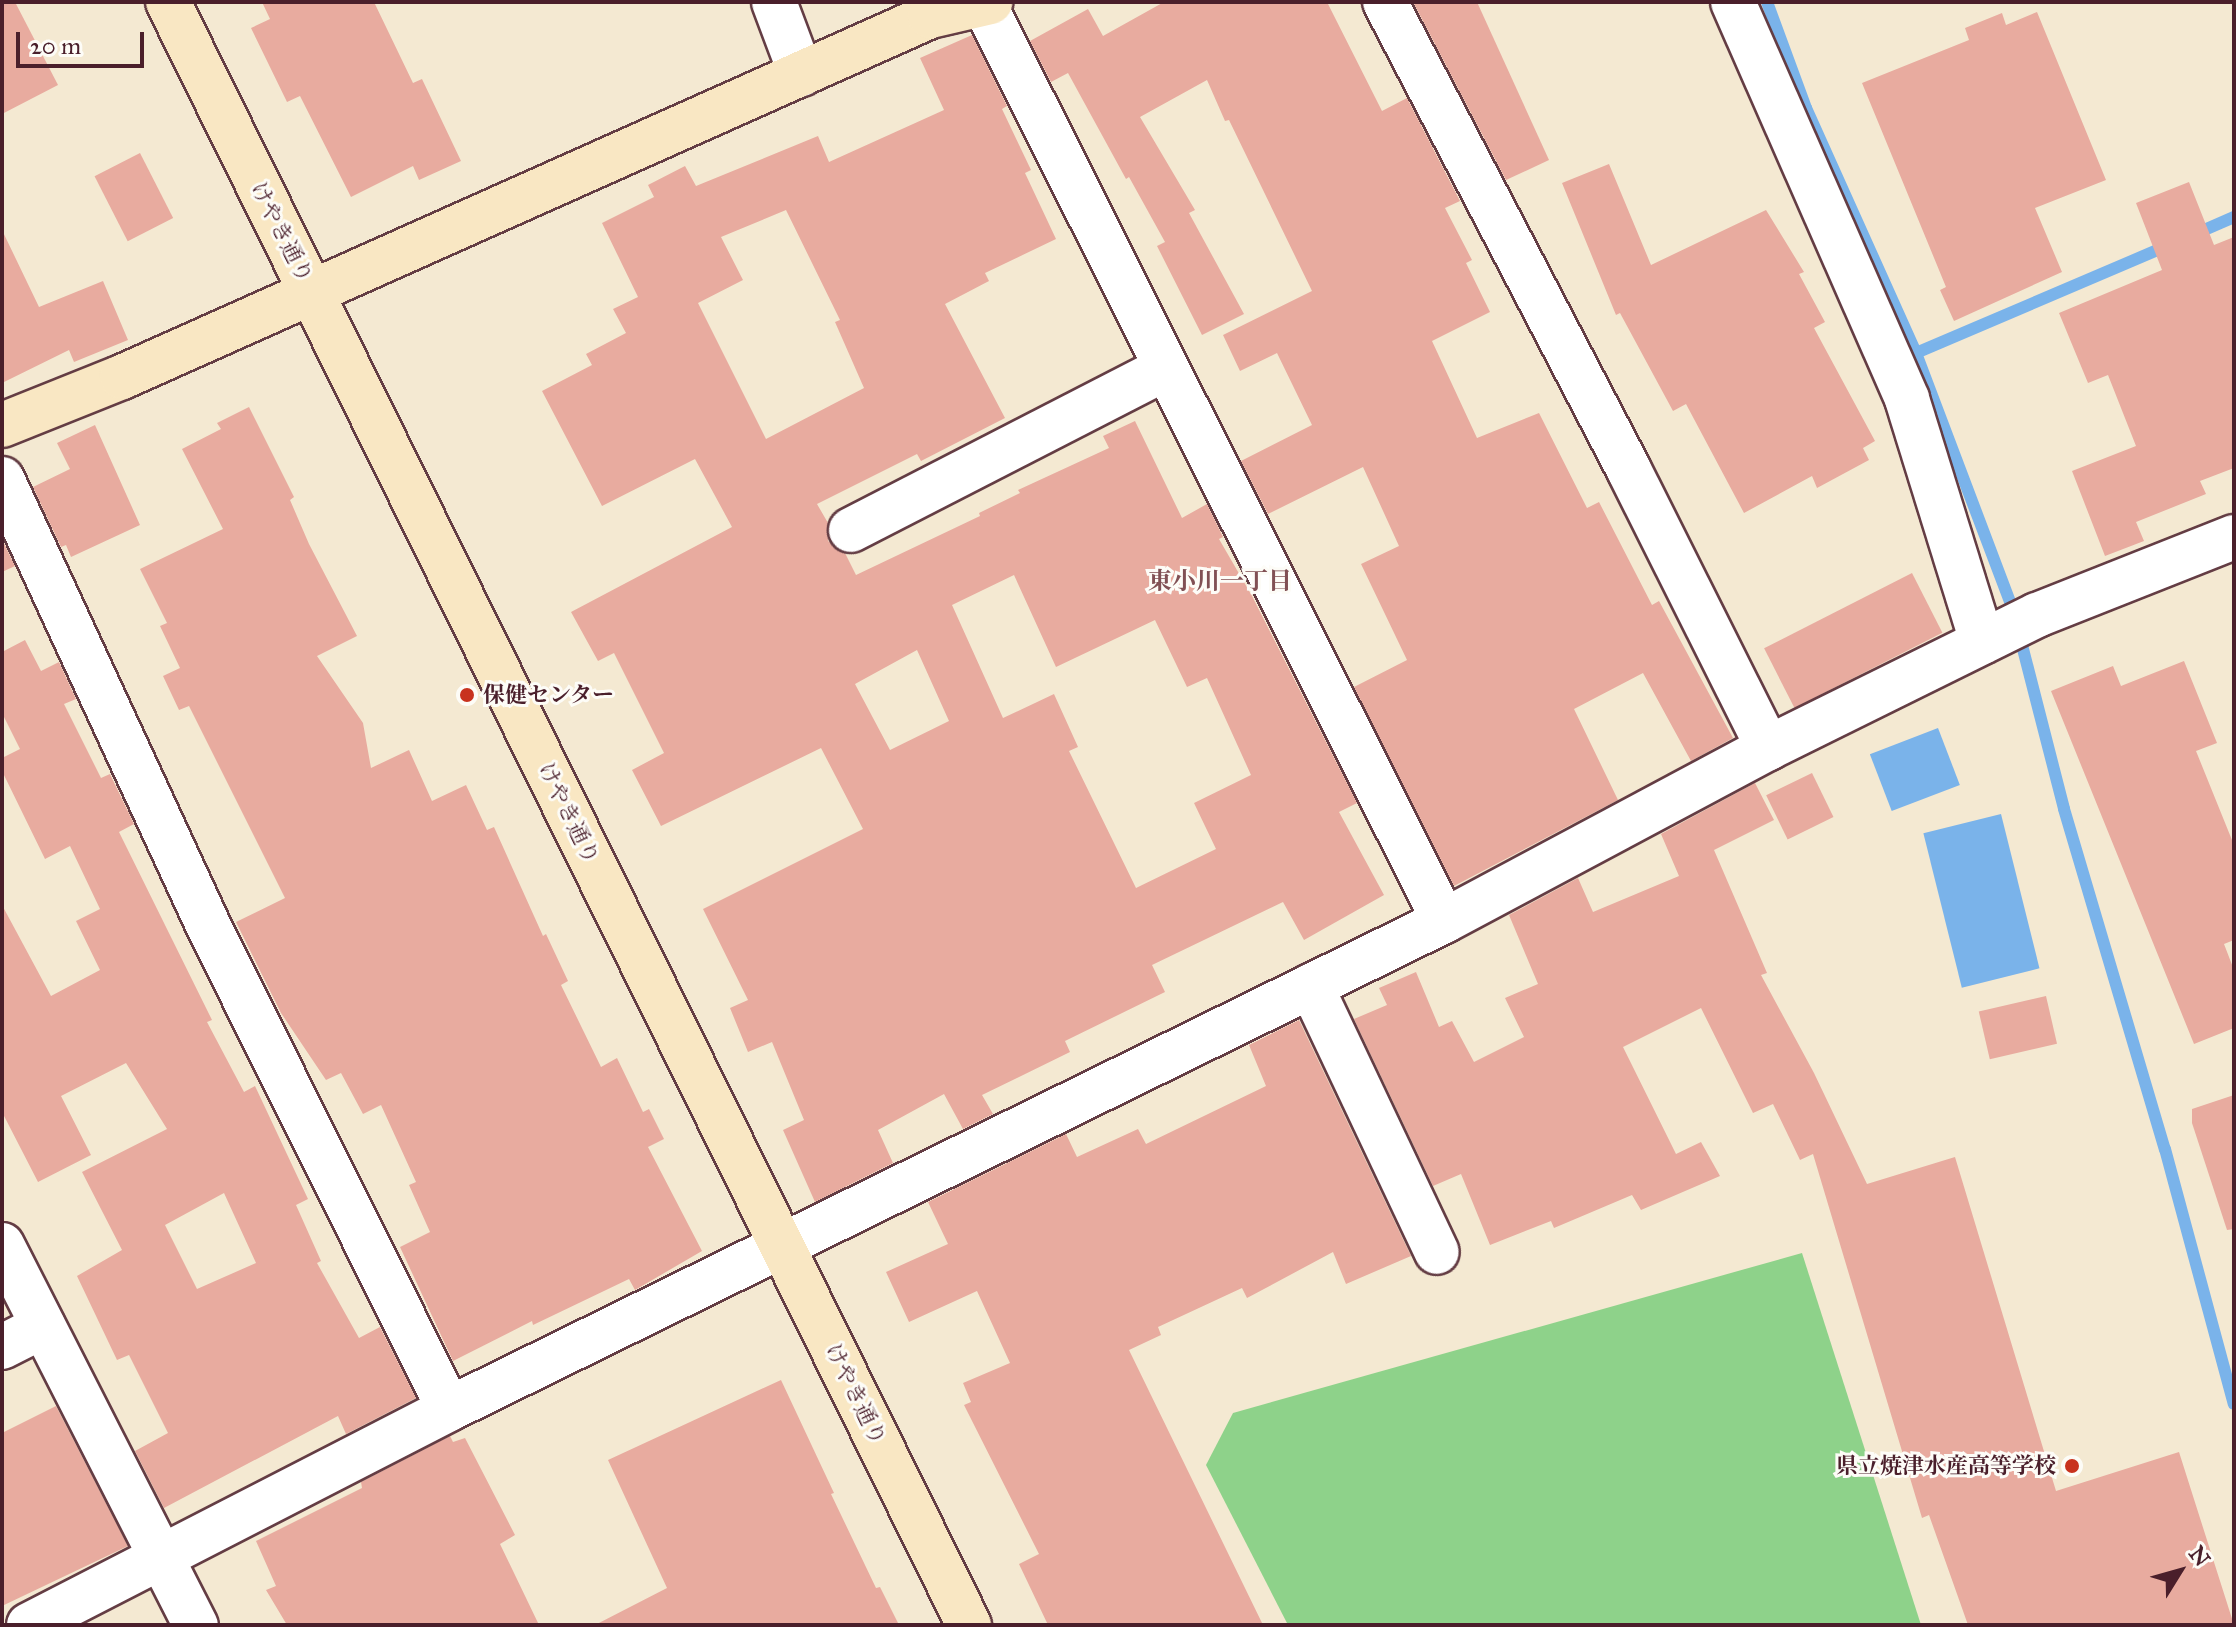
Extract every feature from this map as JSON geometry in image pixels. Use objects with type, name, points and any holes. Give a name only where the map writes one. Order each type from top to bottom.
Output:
[{"type":"street","name":"けやき通り","points":[[168,2],[969,1625]]},
{"type":"street","points":[[774,2],[801,74]]},
{"type":"street","points":[[1385,2],[1629,470],[1768,748]]},
{"type":"street","points":[[1733,2],[1907,399],[1982,642]]},
{"type":"street","points":[[2,425],[122,377],[930,16],[987,3],[1166,368],[1444,921]]},
{"type":"street","points":[[851,530],[1166,368]]},
{"type":"street","points":[[2,479],[207,923],[449,1409]]},
{"type":"street","points":[[29,1625],[163,1559],[449,1409],[1444,921],[1768,748],[1982,642],[2037,615],[2234,537]]},
{"type":"street","points":[[1311,986],[1437,1252]]},
{"type":"street","points":[[2,1245],[196,1625]]},
{"type":"street","points":[[2,1347],[43,1326]]},
{"type":"green space","points":[[1802,1253],[1921,1625],[1288,1625],[1206,1465],[1233,1413]]},
{"type":"water","points":[[1938,728],[1960,785],[1892,811],[1870,754]]},
{"type":"water","points":[[2001,814],[2039,968],[1962,988],[1923,833]]},
{"type":"building","points":[[2,2],[15,2],[58,85],[2,114]]},
{"type":"building","points":[[262,2],[374,2],[413,83],[422,79],[461,161],[419,180],[413,166],[351,197],[300,96],[287,102],[251,28],[270,19]]},
{"type":"building","points":[[1164,2],[1327,2],[1382,111],[1407,98],[1460,201],[1445,208],[1472,260],[1466,263],[1490,312],[1432,341],[1477,438],[1539,413],[1587,508],[1599,502],[1652,605],[1659,601],[1733,738],[1691,761],[1643,673],[1574,709],[1618,800],[1454,886],[1354,687],[1407,660],[1361,564],[1399,546],[1363,467],[1268,514],[1241,461],[1312,425],[1277,353],[1240,371],[1223,335],[1312,291],[1229,120],[1225,121],[1207,80],[1140,117],[1195,210],[1189,213],[1244,314],[1202,335],[1157,246],[1165,242],[1129,177],[1126,179],[1068,73],[1051,82],[1030,41],[1088,9],[1103,36]]},
{"type":"building","points":[[1413,2],[1477,2],[1549,160],[1506,180]]},
{"type":"building","points":[[2037,12],[2106,180],[2035,208],[2062,272],[1954,321],[1940,290],[1946,287],[1862,83],[1969,40],[1965,28],[2002,13],[2006,25]]},
{"type":"building","points":[[972,35],[1007,106],[1002,109],[1031,170],[1025,173],[1056,239],[985,273],[989,281],[945,304],[1005,418],[921,461],[917,454],[817,504],[828,523],[828,541],[845,553],[856,575],[980,516],[979,513],[1020,493],[1018,490],[1109,448],[1103,436],[1135,421],[1182,518],[1207,504],[1223,537],[1219,539],[1252,596],[1357,803],[1339,812],[1384,895],[1304,940],[1283,902],[1152,965],[1165,992],[1065,1041],[1070,1052],[982,1095],[993,1114],[963,1129],[944,1094],[878,1130],[893,1163],[815,1202],[783,1130],[804,1120],[772,1042],[748,1052],[730,1008],[748,1000],[703,909],[863,829],[821,748],[661,826],[632,770],[664,753],[614,653],[598,661],[571,612],[732,527],[695,459],[602,506],[542,391],[592,365],[586,354],[626,333],[613,309],[638,297],[602,223],[654,197],[648,185],[685,166],[696,186],[818,136],[829,162],[944,110],[920,58]],"holes":[[[786,210],[840,320],[835,322],[864,388],[766,439],[698,303],[743,280],[721,237]],[[1014,575],[1056,667],[1155,620],[1187,687],[1207,678],[1251,775],[1194,803],[1216,849],[1136,888],[1069,751],[1078,747],[1054,694],[1003,718],[952,605]],[[917,650],[949,721],[890,750],[855,684]]]},
{"type":"building","points":[[140,153],[173,218],[128,241],[95,176]]},
{"type":"building","points":[[1609,164],[1651,265],[1766,210],[1804,272],[1799,274],[1825,322],[1814,328],[1875,441],[1863,448],[1869,460],[1817,488],[1812,476],[1744,513],[1686,404],[1673,411],[1620,313],[1616,315],[1562,183]]},
{"type":"building","points":[[2189,182],[2214,245],[2234,237],[2234,468],[2200,481],[2206,494],[2136,522],[2144,541],[2105,556],[2072,471],[2136,446],[2108,375],[2088,383],[2059,313],[2162,270],[2136,203]]},
{"type":"building","points":[[2,230],[39,307],[103,281],[128,340],[74,362],[69,350],[2,383]]},
{"type":"building","points":[[249,407],[294,497],[290,500],[309,544],[357,636],[317,656],[363,723],[371,768],[409,750],[432,801],[466,785],[487,830],[494,827],[543,936],[546,934],[568,981],[561,985],[601,1067],[617,1058],[643,1112],[649,1109],[664,1139],[648,1147],[702,1251],[635,1290],[629,1279],[533,1325],[532,1321],[453,1361],[400,1247],[430,1232],[409,1185],[416,1182],[381,1105],[363,1114],[341,1073],[326,1080],[281,1013],[236,922],[285,898],[189,706],[179,710],[163,676],[180,668],[160,626],[167,623],[140,569],[223,529],[182,449],[221,429],[217,423]]},
{"type":"building","points":[[95,425],[140,525],[71,557],[66,545],[61,547],[33,487],[70,469],[57,443]]},
{"type":"building","points":[[2,539],[15,566],[2,572]]},
{"type":"building","points":[[1912,573],[1942,633],[1795,708],[1764,648]]},
{"type":"building","points":[[25,640],[41,671],[59,662],[76,699],[64,704],[101,778],[110,774],[134,824],[119,832],[212,1020],[207,1022],[244,1092],[255,1086],[308,1199],[296,1205],[321,1261],[317,1263],[359,1338],[380,1327],[416,1398],[346,1434],[338,1416],[164,1508],[135,1451],[168,1433],[129,1355],[117,1360],[77,1276],[122,1250],[82,1172],[167,1129],[126,1063],[61,1096],[91,1155],[38,1182],[2,1112],[2,905],[51,996],[100,970],[76,921],[100,909],[70,846],[45,859],[2,771],[2,758],[20,749],[2,713],[2,652]],"holes":[[[224,1193],[256,1263],[197,1289],[165,1225]]]},
{"type":"building","points":[[2184,661],[2217,743],[2196,751],[2234,845],[2234,940],[2224,944],[2234,970],[2234,1028],[2194,1044],[2051,691],[2113,666],[2121,686]]},
{"type":"building","points":[[1812,773],[1833,817],[1788,839],[1766,795]]},
{"type":"building","points":[[1755,783],[1774,820],[1714,850],[1767,973],[1761,975],[1814,1073],[1867,1184],[1955,1157],[2056,1491],[2179,1452],[2234,1625],[1968,1625],[1929,1515],[1922,1518],[1813,1154],[1800,1160],[1773,1104],[1753,1113],[1701,1008],[1623,1047],[1676,1154],[1701,1142],[1720,1176],[1641,1210],[1632,1195],[1554,1228],[1551,1221],[1490,1245],[1461,1174],[1433,1186],[1354,1019],[1387,1005],[1379,988],[1416,972],[1439,1027],[1452,1021],[1474,1062],[1524,1037],[1505,998],[1538,984],[1509,915],[1578,878],[1593,912],[1679,876],[1661,834]]},
{"type":"building","points":[[2046,996],[2057,1044],[1990,1059],[1979,1012]]},
{"type":"building","points":[[1299,1020],[1411,1256],[1346,1284],[1333,1252],[1247,1298],[1242,1288],[1158,1327],[1161,1335],[1129,1350],[1263,1625],[1048,1625],[1019,1564],[1039,1554],[964,1405],[971,1402],[963,1383],[1010,1363],[977,1291],[909,1322],[886,1272],[948,1244],[928,1202],[1066,1134],[1077,1157],[1138,1129],[1146,1144],[1266,1086],[1249,1045]]},
{"type":"building","points":[[2234,1095],[2234,1229],[2227,1230],[2192,1123],[2192,1109]]},
{"type":"building","points":[[781,1380],[876,1588],[880,1587],[899,1625],[595,1625],[667,1588],[608,1460]]},
{"type":"building","points":[[56,1406],[128,1546],[2,1606],[2,1433]]},
{"type":"building","points":[[450,1436],[453,1442],[465,1438],[515,1535],[500,1544],[539,1625],[287,1625],[266,1590],[276,1586],[256,1541],[362,1488],[361,1482]]},
{"type":"waterway","points":[[1767,2],[1806,108],[1916,353],[2013,610],[2064,809],[2165,1149],[2234,1404]]},
{"type":"waterway","points":[[2195,234],[2234,217]]},
{"type":"waterway","points":[[1916,353],[2167,246]]},
{"type":"place","name":"保健センター","points":[[467,695]]},
{"type":"place","name":"県立焼津水産高等学校","points":[[2072,1466]]},
{"type":"district","name":"東小川一丁目","points":[[1220,582]]}]
